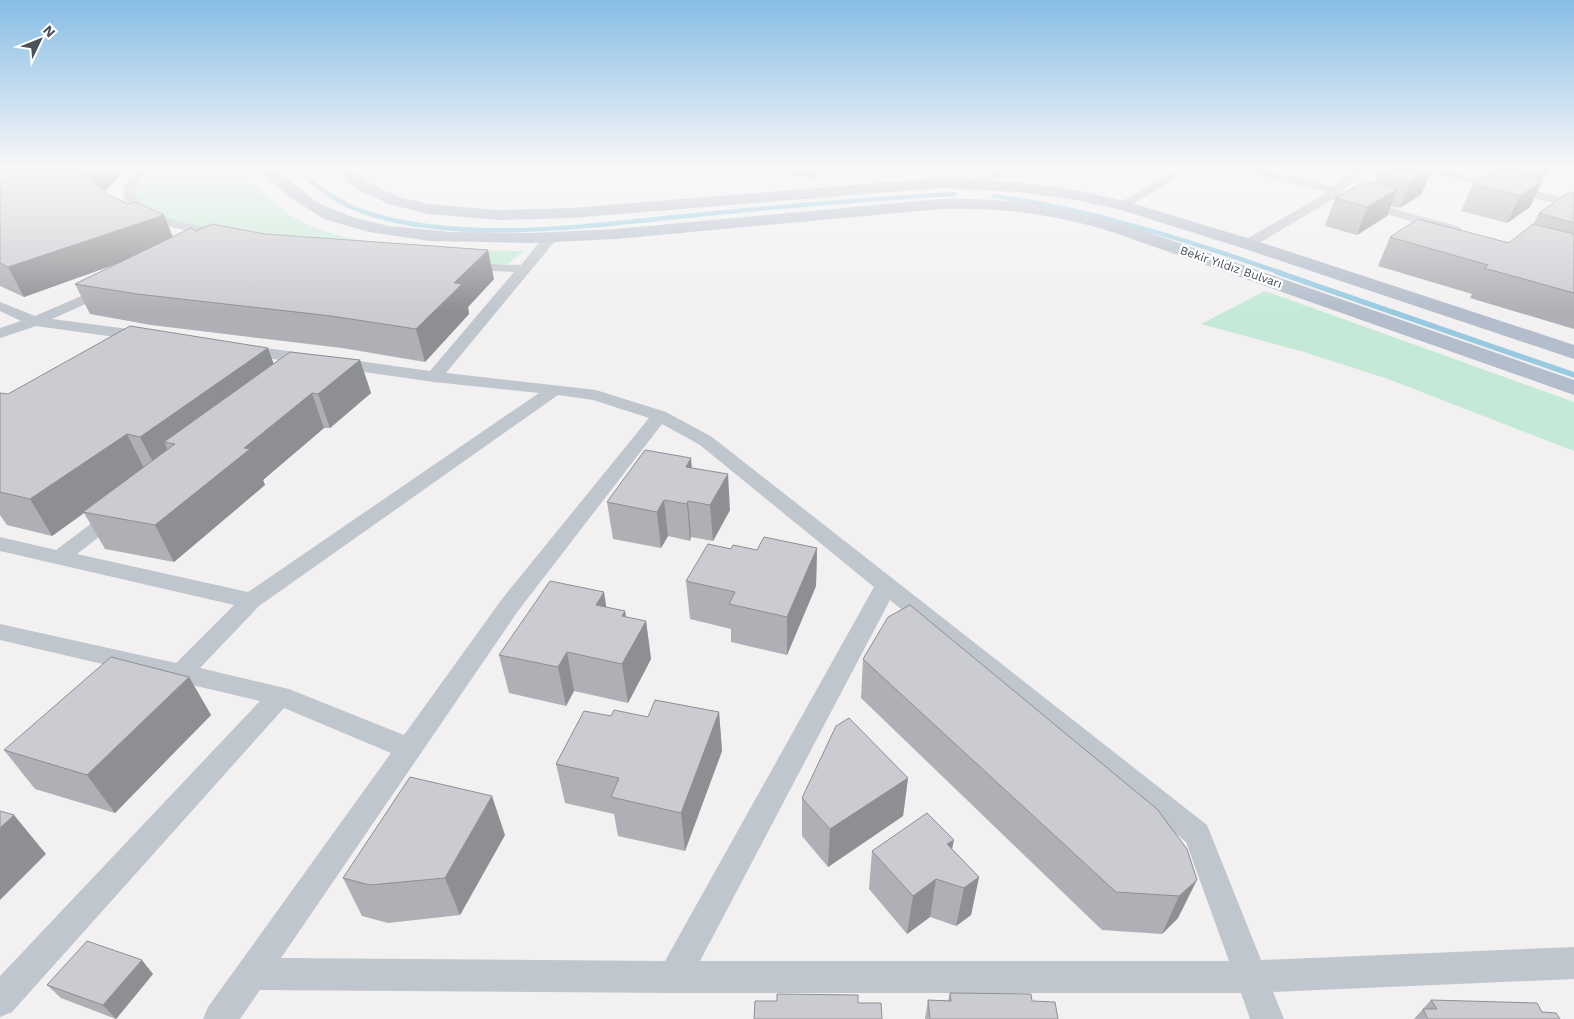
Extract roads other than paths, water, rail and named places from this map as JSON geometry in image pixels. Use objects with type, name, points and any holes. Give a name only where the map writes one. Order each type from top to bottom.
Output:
[{"type":"main road","name":"Bekir Yıldız Bulvarı","points":[[333,217],[367,227],[394,232],[435,236],[550,238],[806,217]]},
{"type":"main road","name":"Bekir Yıldız Bulvarı","points":[[1073,217],[1124,230],[1574,388]]},
{"type":"main road","name":"Bekir Yıldız Bulvarı","points":[[1159,217],[1574,352]]},
{"type":"street","points":[[156,217],[231,237],[210,244]]},
{"type":"street","points":[[1248,244],[1294,217]]},
{"type":"street","points":[[1413,217],[1472,234]]},
{"type":"street","points":[[434,377],[550,238]]},
{"type":"street","points":[[450,265],[526,269]]},
{"type":"street","points":[[0,333],[35,321],[122,282]]},
{"type":"street","points":[[0,306],[35,321],[158,338],[133,352]]},
{"type":"street","points":[[235,349],[434,377],[555,389],[618,401],[660,416],[706,442],[1197,834],[1267,1019]]},
{"type":"street","points":[[305,373],[321,361]]},
{"type":"street","points":[[180,674],[250,601],[555,389]]},
{"type":"street","points":[[220,1019],[510,605],[660,416]]},
{"type":"street","points":[[60,557],[131,504]]},
{"type":"street","points":[[0,544],[250,601]]},
{"type":"street","points":[[674,977],[886,586]]},
{"type":"street","points":[[0,632],[280,696],[410,749]]},
{"type":"street","points":[[0,1000],[280,696]]},
{"type":"street","points":[[252,974],[674,977],[1251,977],[1574,963]]},
{"type":"waterway","points":[[382,217],[443,228],[484,230],[567,228],[682,217]]},
{"type":"waterway","points":[[1098,217],[1175,238],[1281,273]]},
{"type":"waterway","points":[[1277,272],[1574,375]]}]
